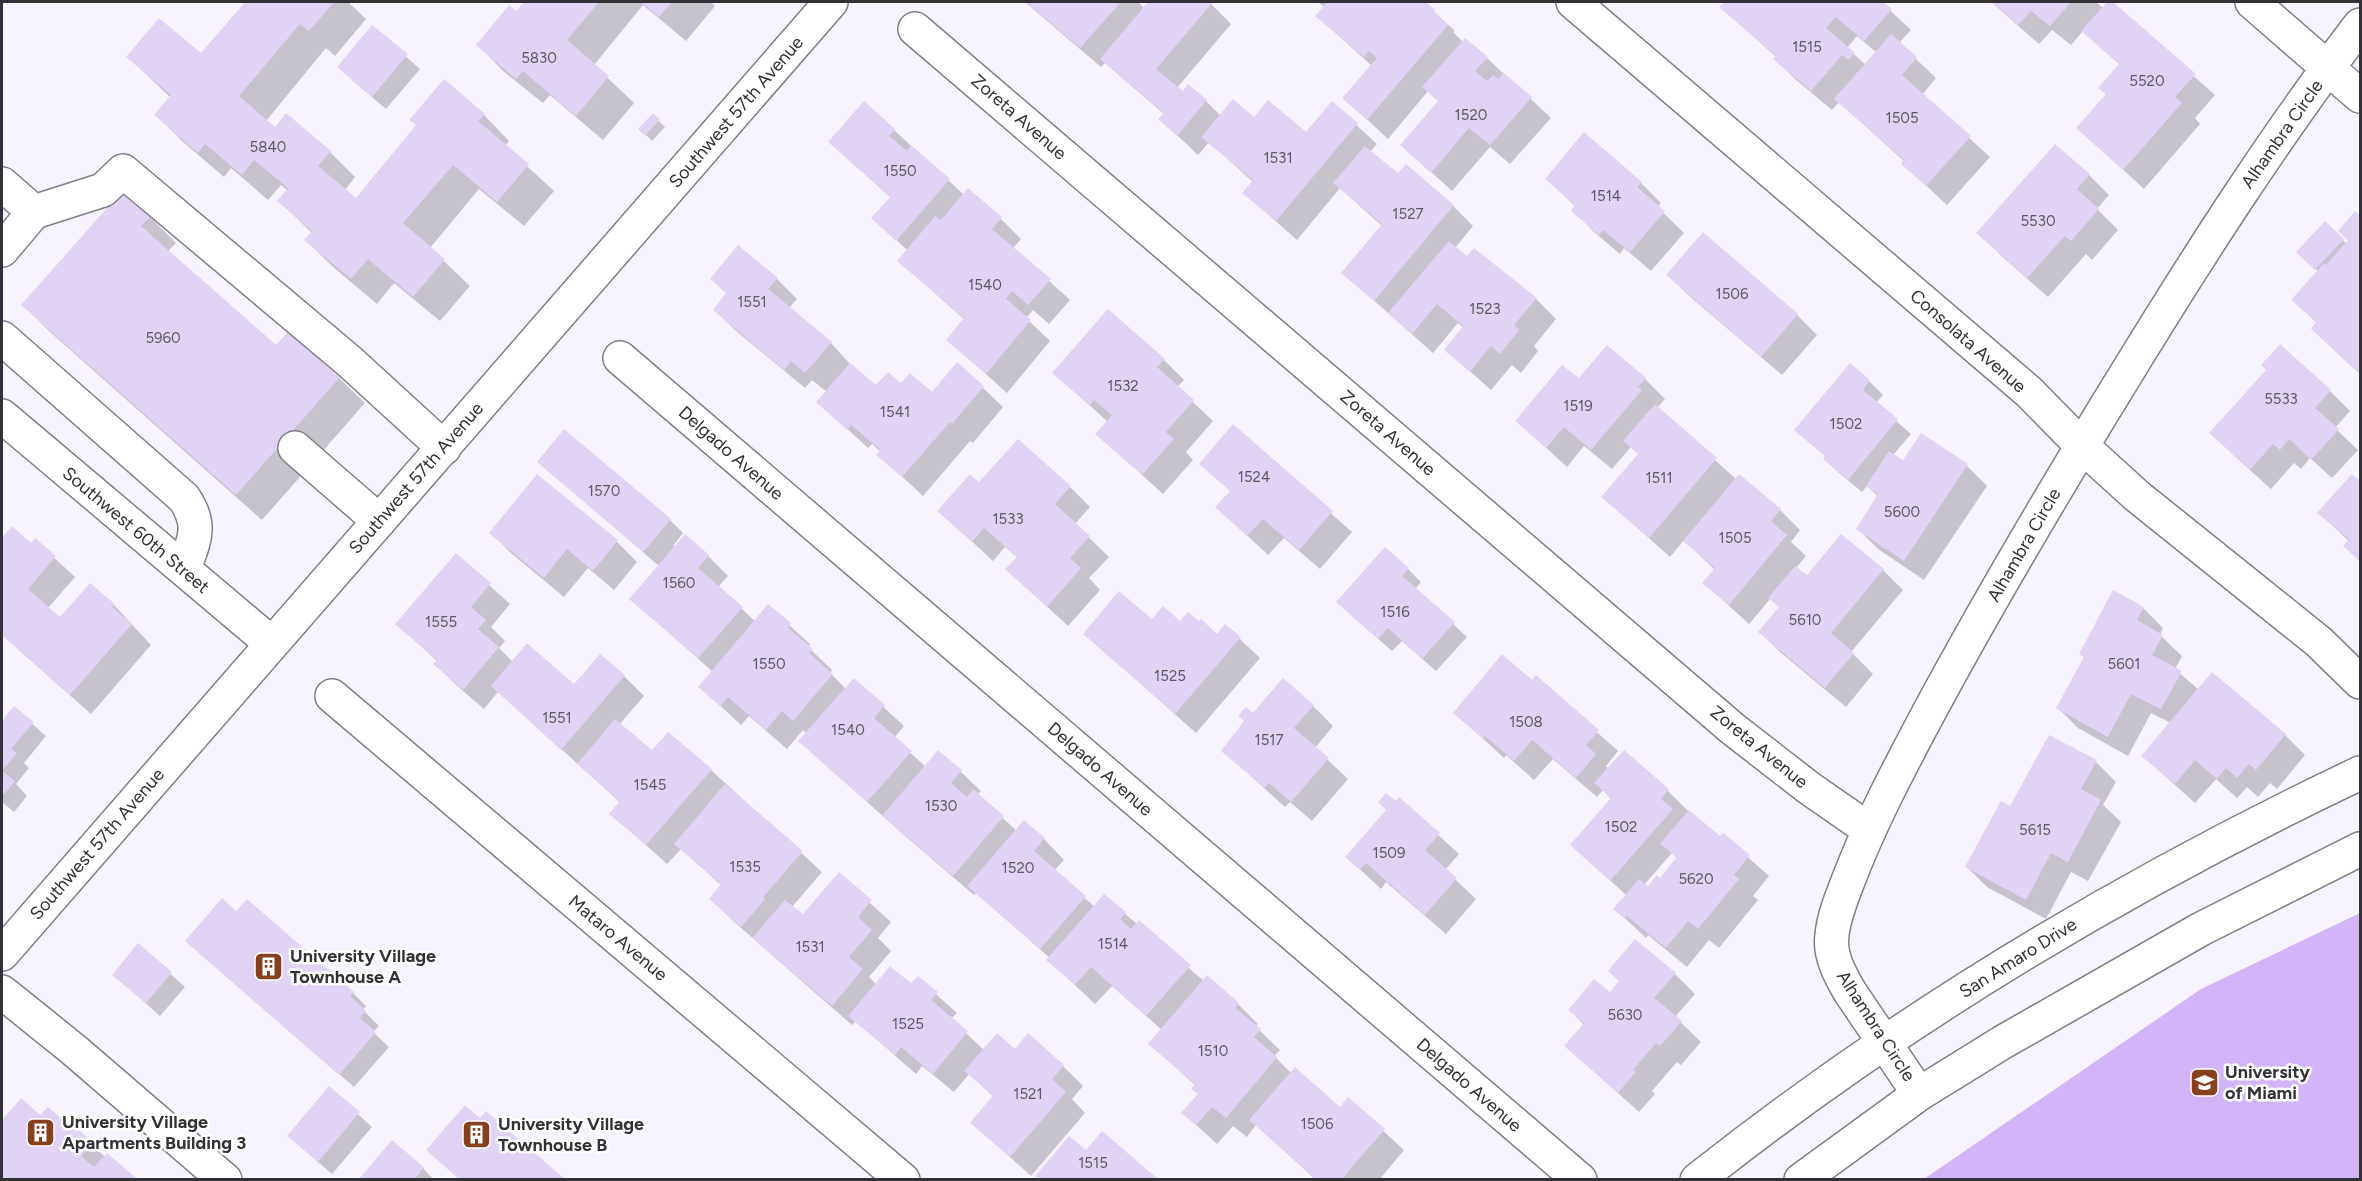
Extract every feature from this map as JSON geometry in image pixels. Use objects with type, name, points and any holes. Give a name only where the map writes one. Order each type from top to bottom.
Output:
[{"type":"street","name":"Southwest 57th Avenue","points":[[2,954],[831,2]]},
{"type":"street","name":"Consolata Avenue","points":[[1573,2],[2029,392],[2082,446],[2137,496],[2319,642],[2361,682]]},
{"type":"street","points":[[2252,2],[2361,96]]},
{"type":"street","name":"Alhambra Circle","points":[[1919,1094],[1841,976],[1831,948],[1834,922],[1868,829],[1951,671],[2082,446],[2177,291],[2281,133],[2361,25]]},
{"type":"street","name":"Zoreta Avenue","points":[[915,29],[1725,721],[1809,788],[1868,829]]},
{"type":"street","points":[[2,250],[34,212],[103,190],[123,171],[349,361],[444,448]]},
{"type":"street","points":[[2,184],[34,212]]},
{"type":"street","points":[[2,338],[184,498],[195,520],[196,533],[183,569]]},
{"type":"street","name":"Delgado Avenue","points":[[620,358],[1580,1179]]},
{"type":"street","name":"Southwest 60th Street","points":[[2,416],[271,643]]},
{"type":"street","points":[[295,448],[379,521]]},
{"type":"street","name":"Mataro Avenue","points":[[332,696],[903,1179]]},
{"type":"street","name":"San Amaro Drive","points":[[1696,1179],[1885,1043],[2077,921],[2255,825],[2361,773]]},
{"type":"street","points":[[1802,1179],[1919,1094],[2003,1042],[2201,929],[2361,849]]},
{"type":"street","points":[[2,992],[74,1050],[225,1179]]},
{"type":"shaded area","name":"University of Miami","points":[[2360,913],[2360,1179],[1924,1179],[2201,989]]},
{"type":"building","points":[[245,2],[334,2],[309,31],[300,24],[239,96],[275,127],[286,113],[331,151],[318,166],[356,198],[416,125],[409,120],[444,79],[485,114],[478,121],[529,164],[497,202],[453,165],[403,223],[445,259],[413,297],[368,259],[351,279],[304,240],[312,231],[277,201],[288,188],[254,160],[242,175],[205,144],[198,153],[154,115],[171,95],[126,57],[159,18],[201,53]]},
{"type":"building","points":[[524,2],[599,2],[567,40],[609,76],[576,116],[523,71],[516,79],[476,45],[509,5],[516,11]]},
{"type":"building","points":[[641,2],[672,2],[659,17]]},
{"type":"building","points":[[1026,2],[1121,2],[1080,48]]},
{"type":"building","points":[[1148,2],[1213,2],[1156,69],[1183,91],[1188,84],[1207,100],[1177,136],[1158,119],[1164,113],[1100,59]]},
{"type":"building","points":[[1327,2],[1426,2],[1436,10],[1433,12],[1448,25],[1367,120],[1342,98],[1377,58],[1369,51],[1364,57],[1315,16]]},
{"type":"building","points":[[1724,2],[1883,2],[1892,9],[1864,41],[1836,17],[1826,28],[1855,53],[1848,60],[1842,55],[1811,91],[1773,59],[1776,56],[1719,7]]},
{"type":"building","points":[[1991,2],[2071,2],[2050,26],[2031,11],[2018,25]]},
{"type":"building","points":[[2107,2],[2113,2],[2196,74],[2175,97],[2182,103],[2123,170],[2076,128],[2106,94],[2098,88],[2119,64],[2081,31]]},
{"type":"building","points":[[372,25],[408,54],[372,97],[337,67]]},
{"type":"building","points":[[1891,34],[1917,57],[1902,75],[1971,136],[1926,186],[1901,164],[1904,160],[1834,99]]},
{"type":"building","points":[[1465,38],[1488,57],[1475,71],[1487,81],[1493,75],[1498,79],[1504,73],[1532,97],[1490,145],[1469,128],[1431,173],[1400,145],[1438,101],[1422,87]]},
{"type":"building","points":[[1233,99],[1254,117],[1268,100],[1306,132],[1332,101],[1358,123],[1276,221],[1242,193],[1253,180],[1201,137]]},
{"type":"building","points":[[864,101],[895,129],[889,136],[907,151],[911,145],[950,179],[896,241],[871,218],[890,197],[828,142]]},
{"type":"building","points":[[653,113],[660,119],[645,136],[638,129]]},
{"type":"building","points":[[1584,132],[1642,182],[1637,187],[1665,211],[1630,252],[1603,230],[1599,235],[1571,211],[1575,205],[1545,179]]},
{"type":"building","points":[[2055,144],[2090,174],[2077,189],[2099,209],[2071,241],[2065,236],[2027,278],[1976,233]]},
{"type":"building","points":[[1365,146],[1398,173],[1406,164],[1454,205],[1374,301],[1341,273],[1382,224],[1333,183]]},
{"type":"building","points":[[968,188],[1002,217],[992,229],[1051,279],[1028,305],[1012,291],[1006,299],[1031,320],[986,374],[946,340],[964,318],[897,261],[935,216],[941,220]]},
{"type":"building","points":[[122,191],[151,216],[141,226],[276,345],[289,331],[340,377],[236,495],[21,305]]},
{"type":"building","points":[[2355,211],[2360,216],[2360,374],[2311,329],[2316,322],[2291,300],[2348,240],[2338,231]]},
{"type":"building","points":[[2325,221],[2344,239],[2315,270],[2296,252]]},
{"type":"building","points":[[1703,232],[1798,314],[1761,357],[1666,275]]},
{"type":"building","points":[[1449,241],[1467,256],[1474,248],[1537,298],[1514,325],[1519,330],[1500,354],[1491,346],[1470,372],[1444,350],[1463,326],[1437,304],[1412,334],[1388,313]]},
{"type":"building","points":[[738,245],[778,278],[768,289],[832,342],[805,373],[791,361],[784,370],[713,310],[726,293],[710,279]]},
{"type":"building","points":[[1108,309],[1165,359],[1157,367],[1194,400],[1166,432],[1174,439],[1142,475],[1095,434],[1112,415],[1094,400],[1090,406],[1052,373]]},
{"type":"building","points":[[2280,344],[2331,390],[2315,408],[2339,429],[2311,460],[2289,439],[2280,450],[2273,444],[2250,470],[2209,433],[2266,370],[2261,365]]},
{"type":"building","points":[[1607,345],[1646,378],[1638,387],[1642,390],[1591,450],[1564,427],[1546,448],[1515,421],[1562,365],[1579,378]]},
{"type":"building","points":[[957,362],[984,386],[902,477],[876,455],[881,450],[851,425],[847,430],[816,402],[850,363],[876,385],[888,372],[901,383],[910,373],[932,392]]},
{"type":"building","points":[[1850,363],[1870,380],[1863,390],[1898,419],[1848,480],[1823,459],[1825,456],[1794,430]]},
{"type":"building","points":[[1655,404],[1717,458],[1649,538],[1601,497],[1638,454],[1623,441]]},
{"type":"building","points":[[1233,424],[1333,511],[1299,550],[1263,519],[1247,536],[1215,507],[1230,491],[1199,464]]},
{"type":"building","points":[[564,429],[671,519],[643,552],[537,462]]},
{"type":"building","points":[[1921,433],[1968,464],[1904,561],[1856,529],[1878,494],[1866,486],[1889,451],[1903,460]]},
{"type":"building","points":[[1018,439],[1071,486],[1055,504],[1090,536],[1070,558],[1081,568],[1047,607],[1005,569],[1017,557],[984,528],[972,542],[937,511],[970,474],[979,482]]},
{"type":"building","points":[[537,474],[618,540],[593,571],[567,549],[544,578],[489,533]]},
{"type":"building","points":[[1739,474],[1781,509],[1771,521],[1787,535],[1729,605],[1702,583],[1715,568],[1683,541]]},
{"type":"building","points":[[2352,474],[2360,481],[2360,561],[2343,546],[2349,539],[2317,513]]},
{"type":"building","points":[[12,526],[31,543],[35,538],[56,556],[28,589],[60,617],[90,583],[115,604],[112,607],[132,624],[70,695],[2,635],[2,538]]},
{"type":"building","points":[[685,534],[709,555],[698,568],[743,607],[698,658],[629,599]]},
{"type":"building","points":[[1841,534],[1884,569],[1831,633],[1854,653],[1825,688],[1758,632],[1779,607],[1768,598],[1795,566],[1807,575]]},
{"type":"building","points":[[1385,547],[1409,568],[1402,576],[1455,622],[1422,659],[1388,628],[1378,639],[1336,602]]},
{"type":"building","points":[[456,553],[491,583],[471,607],[486,620],[478,629],[499,647],[463,690],[433,664],[437,660],[395,624]]},
{"type":"building","points":[[2113,590],[2144,607],[2137,620],[2163,635],[2152,655],[2182,671],[2161,709],[2131,694],[2108,737],[2056,708],[2084,657],[2079,654]]},
{"type":"building","points":[[1119,591],[1152,619],[1163,606],[1180,621],[1188,612],[1199,621],[1201,619],[1217,634],[1225,624],[1241,637],[1175,714],[1083,634]]},
{"type":"building","points":[[768,604],[791,623],[788,628],[813,649],[809,653],[833,674],[793,721],[782,711],[766,730],[728,697],[720,706],[698,687]]},
{"type":"building","points":[[527,643],[574,684],[600,654],[625,675],[561,750],[491,686]]},
{"type":"building","points":[[1502,654],[1532,680],[1536,675],[1599,730],[1586,745],[1596,754],[1576,778],[1532,740],[1514,761],[1485,736],[1483,739],[1453,713]]},
{"type":"building","points":[[2212,672],[2286,734],[2256,770],[2249,764],[2237,778],[2226,768],[2217,779],[2195,760],[2175,784],[2141,756]]},
{"type":"building","points":[[854,678],[885,705],[874,718],[912,751],[867,802],[798,741]]},
{"type":"building","points":[[1283,678],[1314,705],[1294,728],[1329,758],[1291,802],[1269,783],[1265,788],[1221,751],[1244,721],[1238,716],[1246,707],[1253,713]]},
{"type":"building","points":[[14,706],[34,722],[11,749],[17,753],[2,771],[2,721]]},
{"type":"building","points":[[615,719],[652,750],[668,732],[712,769],[646,845],[609,814],[620,801],[577,764]]},
{"type":"building","points":[[2049,735],[2097,760],[2081,789],[2101,800],[2068,862],[2051,853],[2026,900],[1965,867],[2001,801],[2010,806]]},
{"type":"building","points":[[938,750],[962,770],[951,783],[967,797],[973,789],[1004,816],[953,876],[882,816]]},
{"type":"building","points":[[1624,750],[1669,789],[1661,799],[1673,809],[1610,881],[1570,845],[1611,798],[1594,783]]},
{"type":"building","points":[[2,771],[15,781],[2,797]]},
{"type":"building","points":[[725,784],[803,851],[763,897],[765,899],[741,927],[709,899],[721,884],[674,844]]},
{"type":"building","points":[[1386,793],[1396,801],[1399,797],[1440,833],[1425,850],[1457,878],[1425,915],[1366,863],[1360,870],[1345,857],[1386,810],[1378,802]]},
{"type":"building","points":[[1689,810],[1720,836],[1723,833],[1750,855],[1734,875],[1739,879],[1698,929],[1688,921],[1666,948],[1627,916],[1625,919],[1613,909],[1639,879],[1648,886],[1657,875],[1660,878],[1677,857],[1660,844]]},
{"type":"building","points":[[1024,820],[1045,838],[1034,851],[1086,896],[1040,949],[967,886]]},
{"type":"building","points":[[839,872],[872,900],[858,917],[872,930],[849,957],[863,969],[832,1006],[752,938],[785,900],[803,914]]},
{"type":"building","points":[[1104,894],[1126,912],[1120,919],[1131,929],[1139,920],[1191,965],[1146,1016],[1091,967],[1075,985],[1046,960]]},
{"type":"building","name":"University Village Townhouse A","points":[[222,898],[236,911],[247,899],[354,992],[350,996],[366,1011],[360,1018],[376,1032],[339,1075],[185,941]]},
{"type":"building","points":[[1635,939],[1676,973],[1654,998],[1682,1021],[1660,1046],[1656,1043],[1633,1070],[1636,1072],[1618,1093],[1564,1046],[1584,1023],[1568,1010],[1594,979],[1610,992],[1619,981],[1608,971]]},
{"type":"building","points":[[138,943],[172,972],[146,1003],[112,975]]},
{"type":"building","points":[[890,966],[911,983],[918,976],[938,992],[931,1000],[968,1031],[933,1074],[901,1047],[895,1055],[848,1016]]},
{"type":"building","points":[[1207,975],[1239,1003],[1235,1008],[1261,1029],[1254,1037],[1277,1057],[1226,1118],[1212,1107],[1196,1125],[1181,1113],[1198,1094],[1191,1089],[1195,1084],[1148,1044]]},
{"type":"building","points":[[997,1033],[1015,1049],[1028,1033],[1064,1065],[1052,1079],[1066,1092],[1010,1157],[970,1123],[993,1095],[964,1071]]},
{"type":"building","points":[[1295,1067],[1340,1107],[1348,1097],[1385,1129],[1341,1180],[1317,1180],[1249,1120]]},
{"type":"building","points":[[329,1086],[360,1112],[318,1162],[287,1136]]},
{"type":"building","name":"University Village Apartments Building 3","points":[[21,1098],[40,1115],[48,1107],[63,1120],[66,1118],[93,1143],[81,1156],[94,1167],[107,1153],[136,1178],[2,1180],[2,1120]]},
{"type":"building","name":"University Village Townhouse B","points":[[465,1105],[480,1118],[486,1111],[566,1180],[460,1180],[426,1150]]},
{"type":"building","points":[[1102,1131],[1159,1180],[1039,1180],[1035,1176],[1069,1136],[1086,1150]]},
{"type":"building","points":[[392,1140],[424,1167],[414,1180],[358,1180]]},
{"type":"place","name":"University Village Townhouse A","points":[[269,966]]},
{"type":"place","name":"University of Miami","points":[[2204,1082]]},
{"type":"place","name":"University Village Apartments Building 3","points":[[41,1132]]},
{"type":"place","name":"University Village Townhouse B","points":[[477,1134]]}]
